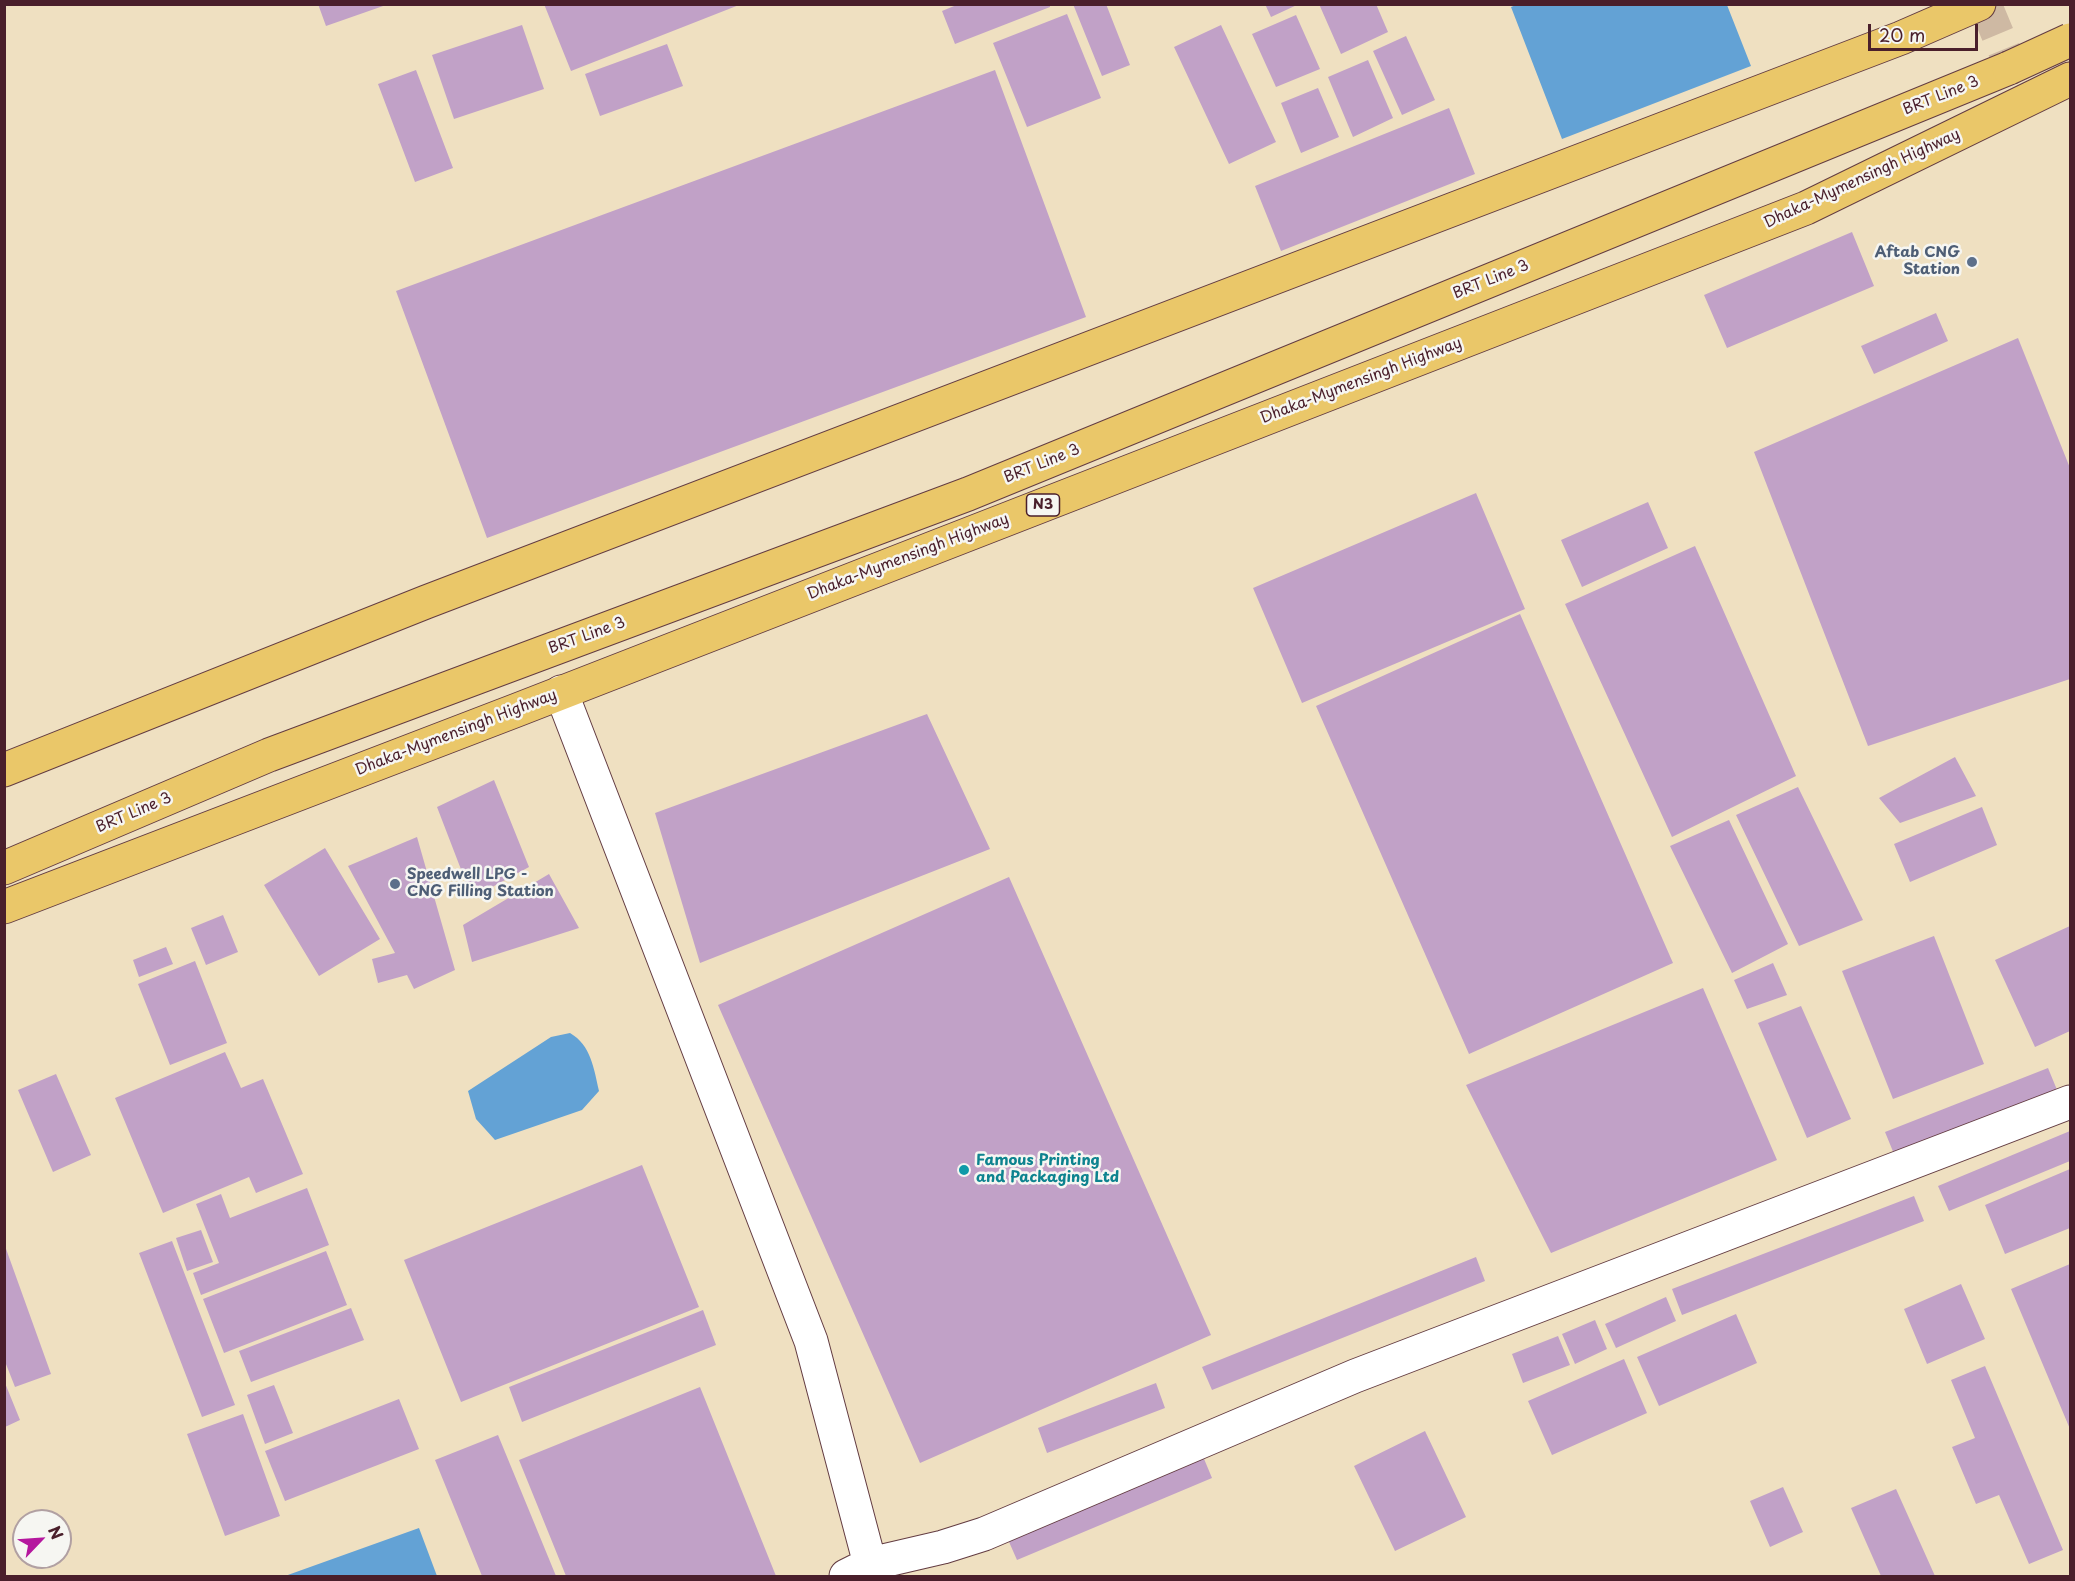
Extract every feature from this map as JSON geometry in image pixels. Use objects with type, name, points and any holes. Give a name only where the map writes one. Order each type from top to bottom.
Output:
[{"type":"highway","points":[[4,770],[437,598],[1900,38],[1979,4]]},
{"type":"highway","name":"BRT Line 3","points":[[4,868],[268,755],[968,494],[2009,68],[2070,40]]},
{"type":"highway","name":"Dhaka-Mymensingh Highway","points":[[4,907],[561,693],[1806,208],[2070,79]]},
{"type":"street","points":[[561,693],[811,1341],[858,1570],[984,1534],[1355,1376],[2070,1102]]},
{"type":"water","points":[[1516,5],[1727,5],[1751,66],[1562,139],[1511,7]]},
{"type":"water","points":[[570,1033],[583,1044],[587,1051],[599,1091],[582,1110],[495,1140],[476,1119],[468,1091],[551,1037]]},
{"type":"water","points":[[419,1528],[437,1576],[285,1576]]},
{"type":"building","points":[[318,4],[386,4],[386,5],[326,26]]},
{"type":"building","points":[[544,4],[739,4],[739,5],[571,71]]},
{"type":"building","points":[[959,4],[1050,4],[1050,7],[955,44],[942,11]]},
{"type":"building","points":[[1073,4],[1106,4],[1130,65],[1102,76]]},
{"type":"building","points":[[1265,4],[1299,4],[1271,17]]},
{"type":"building","points":[[1319,4],[1376,4],[1388,32],[1341,54]]},
{"type":"building","points":[[1067,14],[1101,98],[1027,127],[993,43]]},
{"type":"building","points":[[1296,15],[1320,69],[1276,87],[1252,34]]},
{"type":"building","points":[[522,25],[544,89],[454,119],[432,55]]},
{"type":"building","points":[[1221,25],[1276,142],[1229,164],[1174,47]]},
{"type":"building","points":[[1406,36],[1435,100],[1402,115],[1373,51]]},
{"type":"building","points":[[667,44],[683,86],[600,116],[585,74]]},
{"type":"building","points":[[1368,60],[1393,118],[1353,137],[1328,77]]},
{"type":"building","points":[[416,70],[453,168],[415,182],[378,84]]},
{"type":"building","points":[[995,70],[1086,317],[487,538],[396,291]]},
{"type":"building","points":[[1318,88],[1339,137],[1301,153],[1281,103]]},
{"type":"building","points":[[1449,108],[1475,174],[1281,251],[1255,186]]},
{"type":"building","points":[[1852,232],[1874,286],[1727,348],[1704,295]]},
{"type":"building","points":[[1936,313],[1948,341],[1874,374],[1861,346]]},
{"type":"building","points":[[2018,338],[2070,468],[2070,679],[1868,746],[1754,452]]},
{"type":"building","points":[[1476,493],[1525,609],[1302,703],[1253,588]]},
{"type":"building","points":[[1648,502],[1668,548],[1582,587],[1561,540]]},
{"type":"building","points":[[1695,546],[1796,776],[1672,837],[1565,604]]},
{"type":"building","points":[[1520,614],[1673,963],[1469,1054],[1316,706]]},
{"type":"building","points":[[927,714],[990,849],[700,963],[655,813]]},
{"type":"building","points":[[1955,757],[1976,796],[1900,823],[1879,798]]},
{"type":"building","points":[[494,780],[529,867],[472,898],[437,807]]},
{"type":"building","points":[[1798,787],[1863,920],[1799,946],[1736,815]]},
{"type":"building","points":[[1982,807],[1997,845],[1910,882],[1894,844]]},
{"type":"building","points":[[1729,820],[1788,944],[1732,973],[1670,846]]},
{"type":"building","points":[[417,837],[455,970],[414,989],[407,975],[378,983],[372,959],[395,953],[348,866]]},
{"type":"building","points":[[325,848],[380,939],[319,976],[264,885]]},
{"type":"building","points":[[549,874],[579,928],[472,962],[463,925]]},
{"type":"building","name":"Famous Printing and Packaging Ltd","points":[[1009,877],[1211,1335],[920,1463],[718,1005]]},
{"type":"building","points":[[223,915],[238,952],[206,965],[191,928]]},
{"type":"building","points":[[2070,926],[2070,1031],[2035,1047],[1995,960]]},
{"type":"building","points":[[1934,936],[1984,1064],[1893,1099],[1842,971]]},
{"type":"building","points":[[166,947],[173,964],[139,977],[133,960]]},
{"type":"building","points":[[195,961],[227,1043],[170,1065],[138,984]]},
{"type":"building","points":[[1773,963],[1787,995],[1747,1009],[1734,980]]},
{"type":"building","points":[[1703,988],[1777,1160],[1551,1253],[1466,1085]]},
{"type":"building","points":[[1801,1006],[1851,1119],[1807,1138],[1758,1023]]},
{"type":"building","points":[[225,1052],[241,1088],[263,1079],[303,1174],[256,1193],[249,1177],[163,1213],[115,1098]]},
{"type":"building","points":[[2048,1068],[2062,1102],[1899,1166],[1885,1132]]},
{"type":"building","points":[[56,1074],[91,1155],[53,1172],[18,1090]]},
{"type":"building","points":[[2070,1131],[2070,1161],[1949,1211],[1938,1186]]},
{"type":"building","points":[[642,1165],[699,1307],[461,1402],[404,1260]]},
{"type":"building","points":[[2070,1169],[2070,1228],[2005,1254],[1985,1205]]},
{"type":"building","points":[[307,1188],[329,1245],[201,1295],[193,1273],[219,1263],[196,1204],[221,1194],[230,1218]]},
{"type":"building","points":[[1914,1196],[1924,1221],[1682,1315],[1672,1289]]},
{"type":"building","points":[[201,1230],[213,1262],[187,1271],[176,1238]]},
{"type":"building","points":[[172,1241],[235,1405],[202,1417],[139,1253]]},
{"type":"building","points":[[5,1246],[51,1374],[15,1387],[4,1359]]},
{"type":"building","points":[[326,1251],[347,1305],[224,1353],[203,1299]]},
{"type":"building","points":[[1476,1257],[1485,1281],[1212,1390],[1202,1367]]},
{"type":"building","points":[[2070,1264],[2070,1429],[2011,1289]]},
{"type":"building","points":[[1961,1284],[1985,1339],[1927,1364],[1904,1309]]},
{"type":"building","points":[[1666,1297],[1676,1321],[1616,1348],[1605,1324]]},
{"type":"building","points":[[351,1308],[364,1340],[251,1382],[239,1351]]},
{"type":"building","points":[[703,1310],[716,1345],[522,1422],[509,1387]]},
{"type":"building","points":[[1736,1314],[1757,1363],[1659,1406],[1637,1357]]},
{"type":"building","points":[[1595,1320],[1607,1349],[1575,1364],[1562,1334]]},
{"type":"building","points":[[1558,1336],[1570,1365],[1523,1383],[1512,1354]]},
{"type":"building","points":[[1624,1359],[1647,1413],[1552,1455],[1528,1401]]},
{"type":"building","points":[[1985,1366],[2063,1550],[2029,1564],[1999,1495],[1976,1504],[1952,1447],[1975,1438],[1951,1380]]},
{"type":"building","points":[[5,1383],[20,1420],[5,1427]]},
{"type":"building","points":[[1156,1383],[1165,1408],[1047,1453],[1038,1428]]},
{"type":"building","points":[[274,1385],[293,1433],[265,1444],[247,1395]]},
{"type":"building","points":[[700,1387],[776,1576],[566,1576],[519,1460]]},
{"type":"building","points":[[399,1399],[419,1449],[285,1501],[265,1451]]},
{"type":"building","points":[[243,1414],[280,1516],[225,1536],[187,1434]]},
{"type":"building","points":[[1425,1431],[1466,1517],[1395,1551],[1354,1466]]},
{"type":"building","points":[[498,1435],[556,1576],[482,1576],[435,1460]]},
{"type":"building","points":[[1202,1454],[1212,1478],[1017,1560],[1006,1535]]},
{"type":"building","points":[[1783,1487],[1803,1532],[1770,1547],[1750,1501]]},
{"type":"building","points":[[1896,1489],[1935,1576],[1881,1576],[1851,1508]]},
{"type":"tunnel","points":[[1985,4],[2025,100]]},
{"type":"place","name":"Aftab CNG Station","points":[[1972,262]]},
{"type":"place","name":"Speedwell LPG - CNG Filling Station","points":[[395,884]]},
{"type":"place","name":"Famous Printing and Packaging Ltd","points":[[964,1170]]}]
